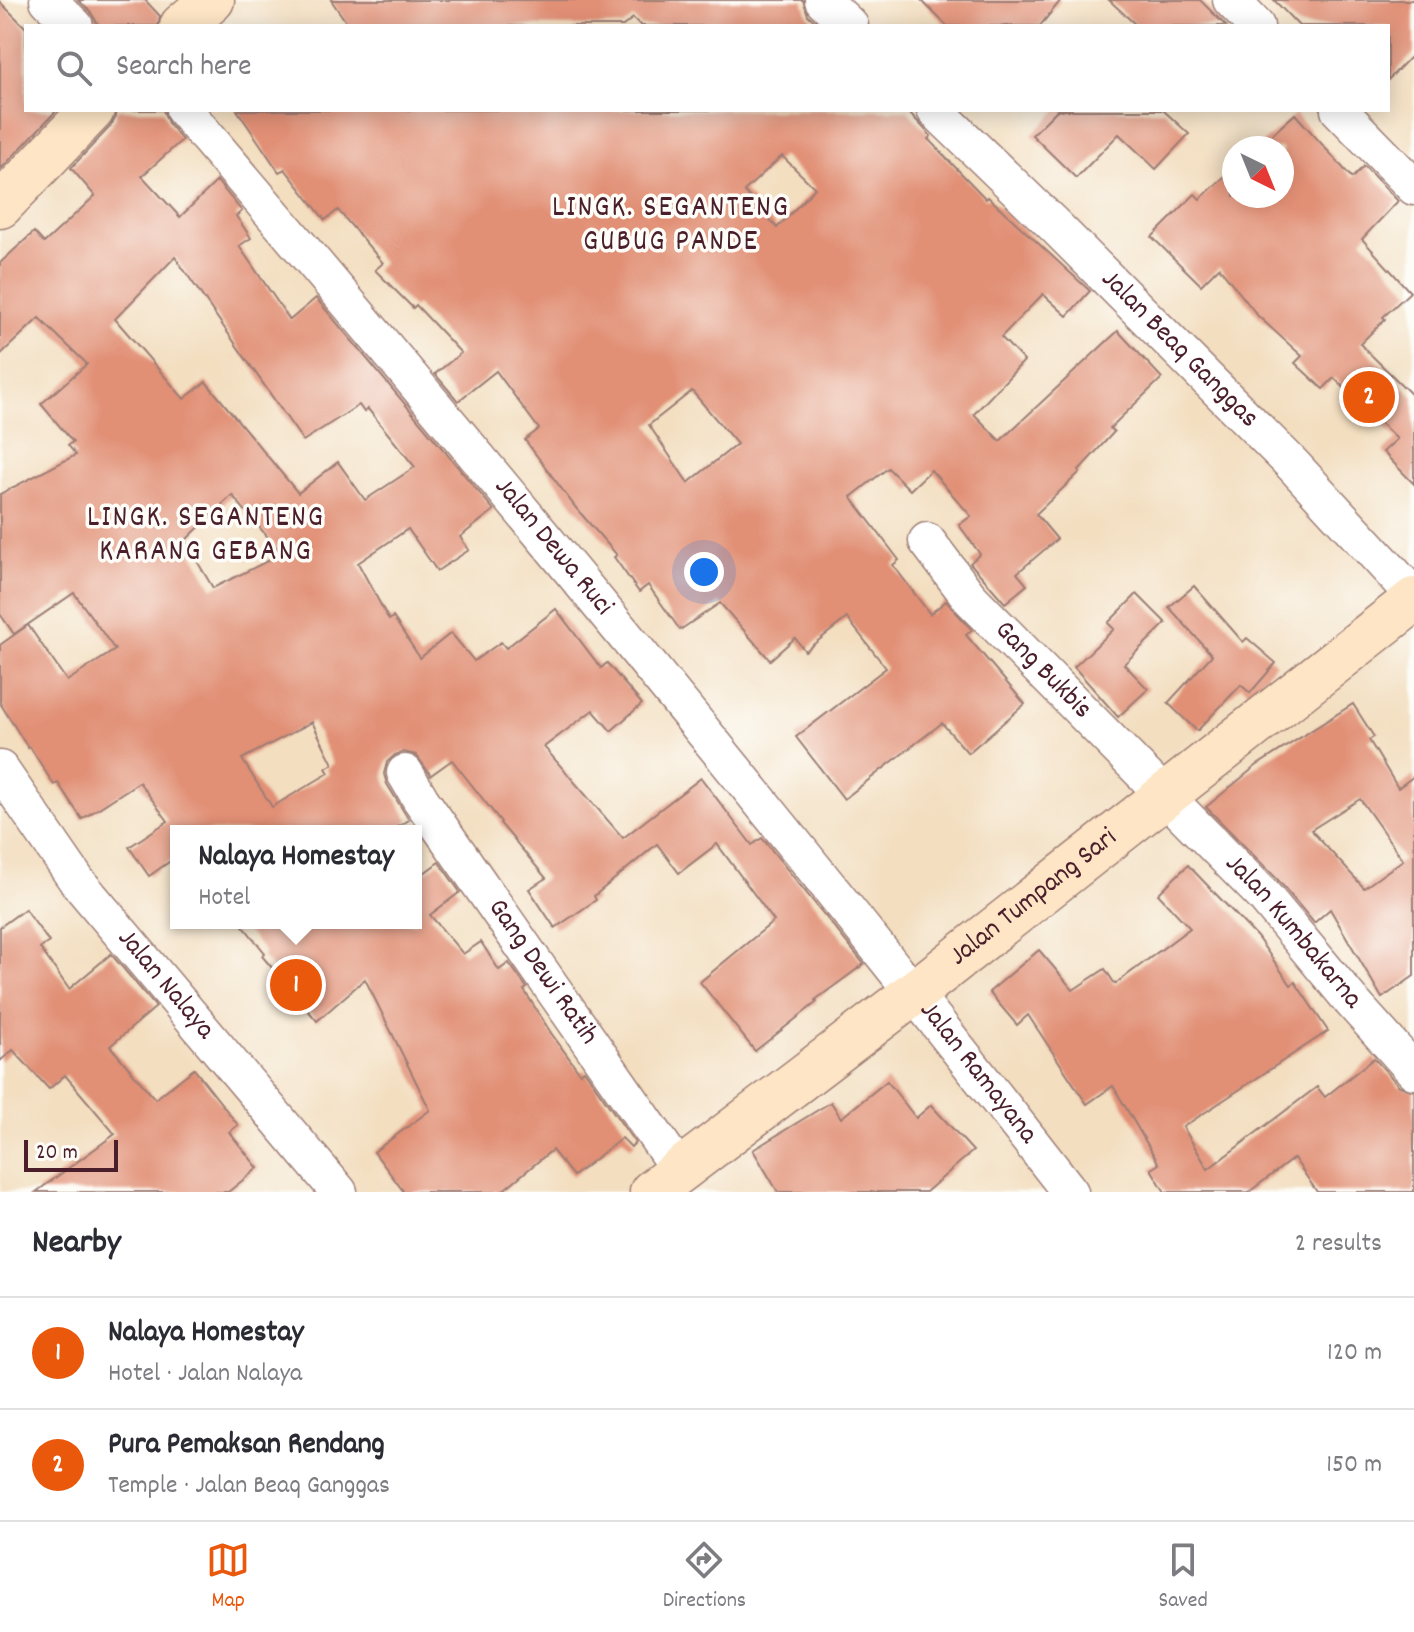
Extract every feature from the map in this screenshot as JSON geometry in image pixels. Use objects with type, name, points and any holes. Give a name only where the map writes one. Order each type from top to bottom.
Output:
[{"type":"main road","points":[[184,24],[212,0]]},
{"type":"main road","points":[[0,206],[90,112]]},
{"type":"main road","name":"Jalan Tumpang Sari","points":[[666,1182],[1165,797],[1414,598]]},
{"type":"street","points":[[48,0],[73,24]]},
{"type":"street","points":[[823,0],[848,24]]},
{"type":"street","points":[[1231,0],[1254,24]]},
{"type":"street","name":"Jalan Dewa Ruci","points":[[186,112],[380,338],[915,992]]},
{"type":"street","name":"Jalan Beaq Ganggas","points":[[937,112],[1293,465],[1414,598]]},
{"type":"street","points":[[1341,112],[1414,187]]},
{"type":"street","name":"Gang Bukbis","points":[[927,541],[970,598],[1165,797]]},
{"type":"street","name":"Jalan Nalaya","points":[[0,769],[77,881],[339,1192]]},
{"type":"street","name":"Gang Dewi Ratih","points":[[405,773],[666,1182]]},
{"type":"street","name":"Jalan Kumbakarna","points":[[1165,797],[1263,895],[1414,1071]]},
{"type":"street","name":"Jalan Ramayana","points":[[915,992],[1070,1192]]},
{"type":"building","points":[[78,0],[145,0],[160,16],[158,24],[98,24]]},
{"type":"building","points":[[331,0],[803,0],[808,15],[818,24],[639,24],[633,18],[626,24],[348,24]]},
{"type":"building","points":[[921,0],[1061,0],[1042,24],[945,24]]},
{"type":"building","points":[[1109,0],[1200,0],[1224,24],[1135,24]]},
{"type":"building","points":[[1274,0],[1414,0],[1414,53],[1390,78],[1390,24],[1297,24]]},
{"type":"building","points":[[0,2],[24,26],[24,112],[55,112],[0,170]]},
{"type":"building","points":[[116,112],[164,112],[168,123],[182,140],[142,176],[180,217],[217,181],[242,211],[236,216],[251,238],[239,246],[290,320],[316,298],[494,510],[460,537],[469,550],[437,571],[408,529],[358,563],[389,620],[393,617],[420,658],[451,633],[474,661],[501,642],[506,648],[556,609],[601,668],[607,663],[642,704],[611,731],[593,710],[544,747],[623,838],[701,778],[752,845],[762,838],[864,964],[815,1000],[817,1002],[755,1051],[700,982],[774,921],[717,844],[679,873],[657,844],[594,896],[596,900],[555,928],[529,889],[546,878],[452,760],[431,775],[416,755],[404,752],[387,762],[384,774],[409,820],[400,825],[170,825],[170,861],[149,876],[129,847],[168,821],[139,782],[82,819],[58,783],[54,785],[28,748],[0,703],[0,645],[28,625],[67,681],[115,650],[74,593],[14,634],[0,614],[0,494],[76,455],[68,445],[73,442],[41,404],[87,364],[39,318],[0,355],[0,263],[34,232],[44,243],[95,196],[71,168],[110,127]],"holes":[[[175,257],[303,441],[359,405],[364,412],[368,409],[415,467],[365,500],[338,462],[298,493],[206,382],[184,399],[115,319]],[[232,495],[282,554],[213,588],[185,541]],[[312,722],[333,764],[326,768],[329,773],[272,807],[242,759]]]},
{"type":"building","points":[[238,112],[909,112],[931,136],[928,139],[986,199],[988,197],[1090,291],[1067,316],[1043,294],[1001,337],[1024,361],[974,414],[1000,441],[1118,331],[1162,378],[1110,428],[1114,432],[1080,472],[1036,514],[1057,539],[1017,573],[1027,585],[1005,603],[970,563],[980,554],[959,525],[971,516],[931,470],[910,490],[888,468],[851,497],[899,560],[893,565],[930,614],[946,601],[972,630],[966,635],[1025,704],[968,753],[942,723],[844,799],[796,737],[886,668],[847,618],[805,651],[795,638],[770,660],[720,603],[680,630],[648,585],[639,592],[614,557],[617,555],[576,508],[525,440],[539,429],[496,371],[458,401],[435,374],[461,353],[416,305],[413,308],[375,270],[383,263],[338,210],[325,220],[285,169],[279,172]],"holes":[[[782,156],[815,188],[777,228],[744,191]],[[692,391],[737,444],[688,483],[649,425]]]},
{"type":"building","points":[[1055,112],[1165,112],[1189,134],[1156,169],[1119,134],[1076,178],[1032,135]]},
{"type":"building","points":[[1295,114],[1352,178],[1364,166],[1398,201],[1362,239],[1410,292],[1360,344],[1414,397],[1414,484],[1383,452],[1397,439],[1334,378],[1323,389],[1295,363],[1302,356],[1258,316],[1219,267],[1201,285],[1152,237],[1195,194],[1200,199],[1222,179],[1222,208],[1294,208],[1294,136],[1270,136]]},
{"type":"building","points":[[1194,586],[1243,642],[1247,638],[1276,663],[1250,693],[1241,685],[1197,731],[1168,703],[1212,655],[1169,607]]},
{"type":"building","points":[[1137,594],[1166,623],[1124,664],[1148,689],[1118,717],[1074,667],[1114,629],[1108,623]]},
{"type":"building","points":[[1353,704],[1374,737],[1369,740],[1398,788],[1414,776],[1414,976],[1382,998],[1330,909],[1314,923],[1278,880],[1206,807],[1256,766]],"holes":[[[1360,799],[1403,860],[1364,888],[1311,830]]]},
{"type":"building","points":[[439,862],[460,892],[430,915],[463,954],[481,942],[499,970],[509,963],[527,988],[524,990],[551,1033],[580,1073],[584,1070],[635,1143],[631,1147],[622,1138],[573,1176],[552,1150],[501,1192],[404,1192],[374,1152],[430,1110],[365,979],[317,1021],[262,956],[265,953],[246,929],[422,929],[422,875]]},
{"type":"building","points":[[1188,865],[1257,937],[1291,985],[1295,982],[1328,1031],[1183,1127],[1208,1169],[1317,1087],[1325,1097],[1374,1058],[1399,1086],[1414,1091],[1414,1192],[1317,1192],[1294,1158],[1249,1192],[1165,1192],[1151,1169],[1159,1164],[1113,1086],[1087,1104],[1028,1015],[1017,1025],[989,992],[1039,950],[1073,990],[1105,969],[1115,984],[1190,928],[1158,894]]},
{"type":"building","points":[[25,909],[49,942],[40,948],[69,989],[111,954],[156,1007],[110,1046],[155,1099],[194,1069],[238,1125],[229,1132],[258,1168],[228,1192],[36,1192],[115,1134],[65,1075],[49,1089],[13,1050],[0,1061],[0,927]]},
{"type":"building","points":[[887,1081],[916,1118],[931,1105],[973,1151],[926,1192],[778,1192],[753,1150],[831,1102],[841,1118]]},
{"type":"place","name":"Pura Pemaksan Rendang","points":[[1369,397]]},
{"type":"place","name":"Nalaya Homestay","points":[[296,985]]},
{"type":"district","name":"LINGK. SEGANTENG GUBUG PANDE","points":[[671,226]]},
{"type":"district","name":"LINGK. SEGANTENG KARANG GEBANG","points":[[206,536]]}]
